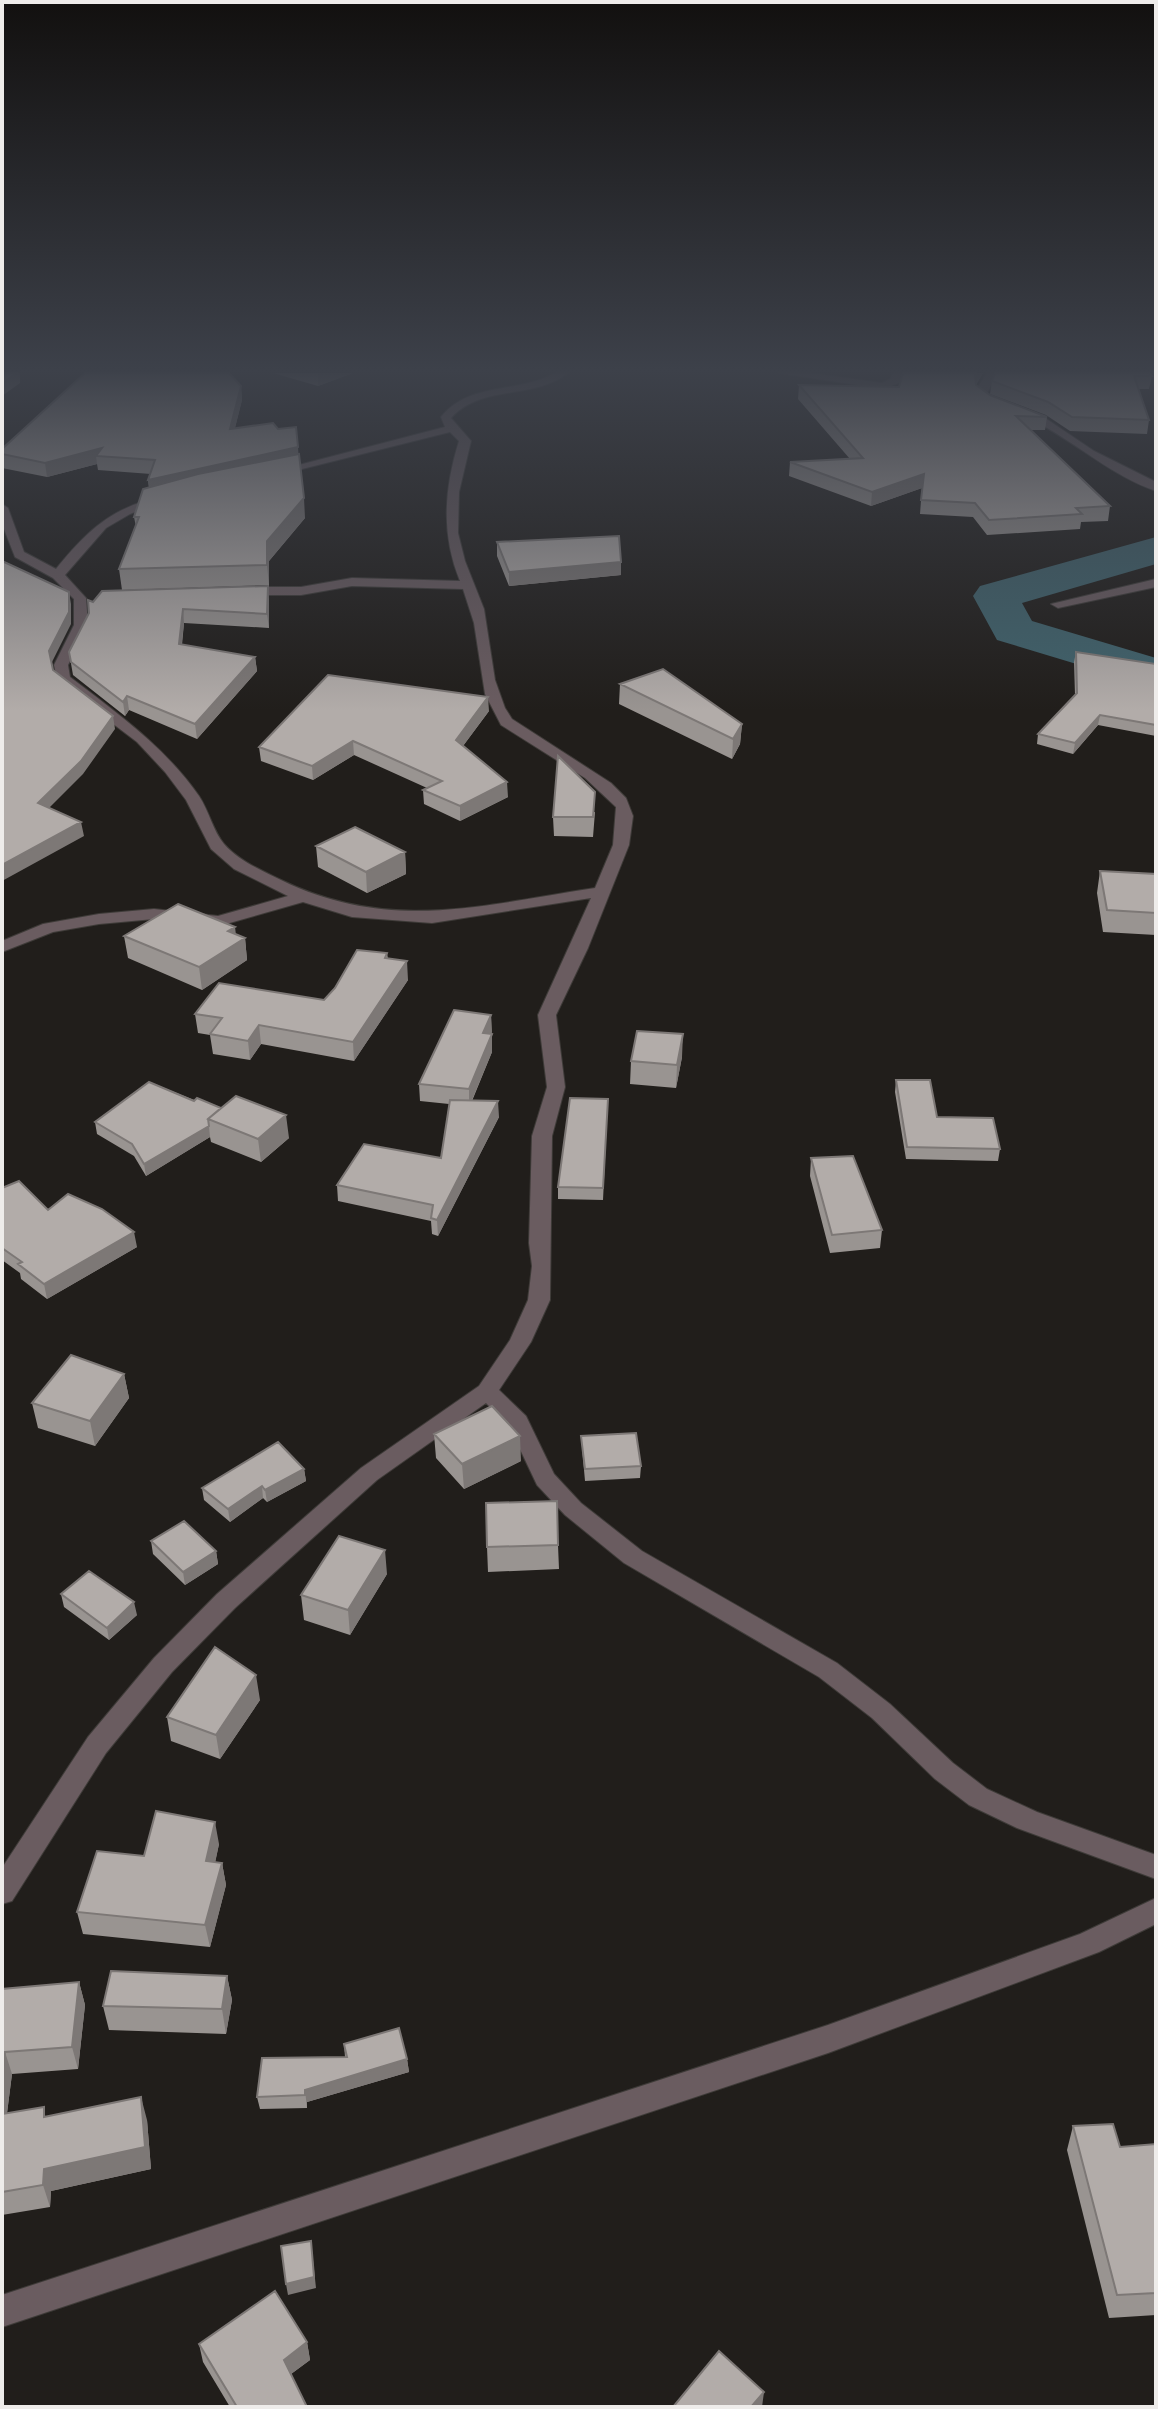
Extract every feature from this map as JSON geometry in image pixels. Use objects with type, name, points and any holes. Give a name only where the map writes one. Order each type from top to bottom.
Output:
[{"type":"street","points":[[2,1892],[97,1745],[163,1665],[226,1601],[369,1474],[487,1391],[520,1342],[539,1300],[542,1136],[556,1087],[547,1015],[579,948],[621,845],[625,829],[624,805],[618,796],[584,771],[506,722],[498,710],[482,658],[478,611],[454,546],[452,520],[455,485]]},
{"type":"street","points":[[58,575],[95,528],[113,515],[175,495]]},
{"type":"street","points":[[2,508],[19,554],[58,575],[87,597],[81,625],[61,665],[63,679],[142,739],[193,799],[217,846],[240,866],[303,897],[352,912],[432,918],[600,892]]},
{"type":"street","points":[[233,591],[320,589],[352,582],[468,585]]},
{"type":"street","points":[[1058,604],[1156,583]]},
{"type":"street","points":[[2,947],[49,928],[99,919],[154,914],[219,921],[303,897]]},
{"type":"street","points":[[487,1391],[518,1422],[545,1479],[573,1509],[633,1557],[828,1670],[881,1711],[944,1771],[978,1797],[1027,1820],[1156,1867]]},
{"type":"street","points":[[2,2311],[828,2039],[1089,1943],[1156,1910]]},
{"type":"building","points":[[156,485],[303,485],[304,498],[267,541],[267,565],[119,569],[139,517],[134,517],[143,489]]},
{"type":"building","points":[[854,485],[891,485],[872,492]]},
{"type":"building","points":[[923,485],[1089,485],[1110,506],[1076,508],[1082,514],[989,520],[975,503],[921,500]]},
{"type":"building","points":[[619,536],[621,562],[509,572],[497,542]]},
{"type":"building","points":[[2,561],[69,592],[69,612],[49,651],[53,670],[113,716],[81,761],[38,803],[81,822],[2,865]]},
{"type":"building","points":[[268,586],[267,614],[183,609],[179,644],[255,657],[195,724],[127,696],[123,702],[71,662],[69,652],[89,613],[88,600],[93,602],[102,591]]},
{"type":"building","points":[[1076,652],[1156,664],[1156,725],[1100,715],[1075,743],[1038,734],[1077,693]]},
{"type":"building","points":[[663,669],[742,724],[733,739],[620,684]]},
{"type":"building","points":[[328,675],[488,697],[456,740],[507,782],[460,806],[423,790],[442,781],[353,741],[312,766],[259,747]]},
{"type":"building","points":[[558,756],[595,792],[593,817],[553,817]]},
{"type":"building","points":[[355,827],[405,852],[366,872],[316,846]]},
{"type":"building","points":[[1100,871],[1156,874],[1156,913],[1107,910]]},
{"type":"building","points":[[178,904],[235,927],[228,931],[245,938],[199,967],[124,936]]},
{"type":"building","points":[[357,950],[387,953],[385,958],[407,961],[353,1042],[259,1025],[248,1041],[210,1034],[222,1018],[195,1014],[219,983],[324,1000],[335,988]]},
{"type":"building","points":[[454,1010],[491,1015],[483,1033],[492,1034],[469,1089],[419,1084]]},
{"type":"building","points":[[637,1031],[683,1034],[677,1065],[631,1061]]},
{"type":"building","points":[[896,1080],[930,1080],[937,1117],[993,1118],[1000,1149],[907,1147]]},
{"type":"building","points":[[149,1082],[194,1101],[197,1098],[221,1108],[208,1119],[209,1126],[144,1164],[132,1144],[95,1122]]},
{"type":"building","points":[[236,1096],[286,1115],[258,1139],[208,1119]]},
{"type":"building","points":[[570,1098],[608,1099],[603,1188],[558,1187]]},
{"type":"building","points":[[450,1100],[498,1101],[437,1220],[431,1218],[433,1205],[337,1185],[364,1144],[441,1158]]},
{"type":"building","points":[[853,1156],[882,1230],[832,1235],[811,1158]]},
{"type":"building","points":[[19,1181],[48,1210],[68,1194],[102,1209],[134,1232],[44,1284],[2,1248],[2,1188]]},
{"type":"building","points":[[71,1355],[124,1374],[90,1421],[32,1403]]},
{"type":"building","points":[[492,1406],[520,1436],[462,1464],[434,1434]]},
{"type":"building","points":[[636,1433],[641,1466],[585,1469],[581,1436]]},
{"type":"building","points":[[278,1442],[304,1469],[265,1490],[262,1486],[228,1509],[202,1488]]},
{"type":"building","points":[[557,1501],[558,1545],[487,1547],[486,1503]]},
{"type":"building","points":[[184,1521],[216,1551],[183,1572],[151,1541]]},
{"type":"building","points":[[339,1536],[385,1550],[348,1610],[301,1595]]},
{"type":"building","points":[[89,1571],[134,1602],[107,1628],[61,1594]]},
{"type":"building","points":[[215,1647],[256,1675],[216,1735],[167,1717]]},
{"type":"building","points":[[156,1811],[215,1822],[206,1861],[222,1863],[205,1925],[77,1912],[97,1851],[144,1856]]},
{"type":"building","points":[[111,1971],[227,1976],[222,2009],[103,2006]]},
{"type":"building","points":[[79,1982],[72,2047],[5,2052],[2,2072],[2,1989]]},
{"type":"building","points":[[399,2028],[407,2059],[305,2090],[305,2095],[257,2097],[262,2058],[347,2057],[344,2044]]},
{"type":"building","points":[[141,2097],[145,2147],[44,2169],[43,2185],[2,2192],[2,2114],[44,2107],[44,2117]]},
{"type":"building","points":[[1113,2124],[1120,2147],[1156,2144],[1156,2293],[1117,2295],[1073,2126]]},
{"type":"building","points":[[311,2241],[314,2277],[286,2284],[281,2246]]},
{"type":"building","points":[[275,2291],[307,2342],[284,2360],[307,2407],[237,2407],[199,2344]]},
{"type":"building","points":[[719,2351],[764,2392],[751,2407],[673,2407]]},
{"type":"waterway","points":[[1156,550],[996,596],[1014,630],[1156,673]]}]
